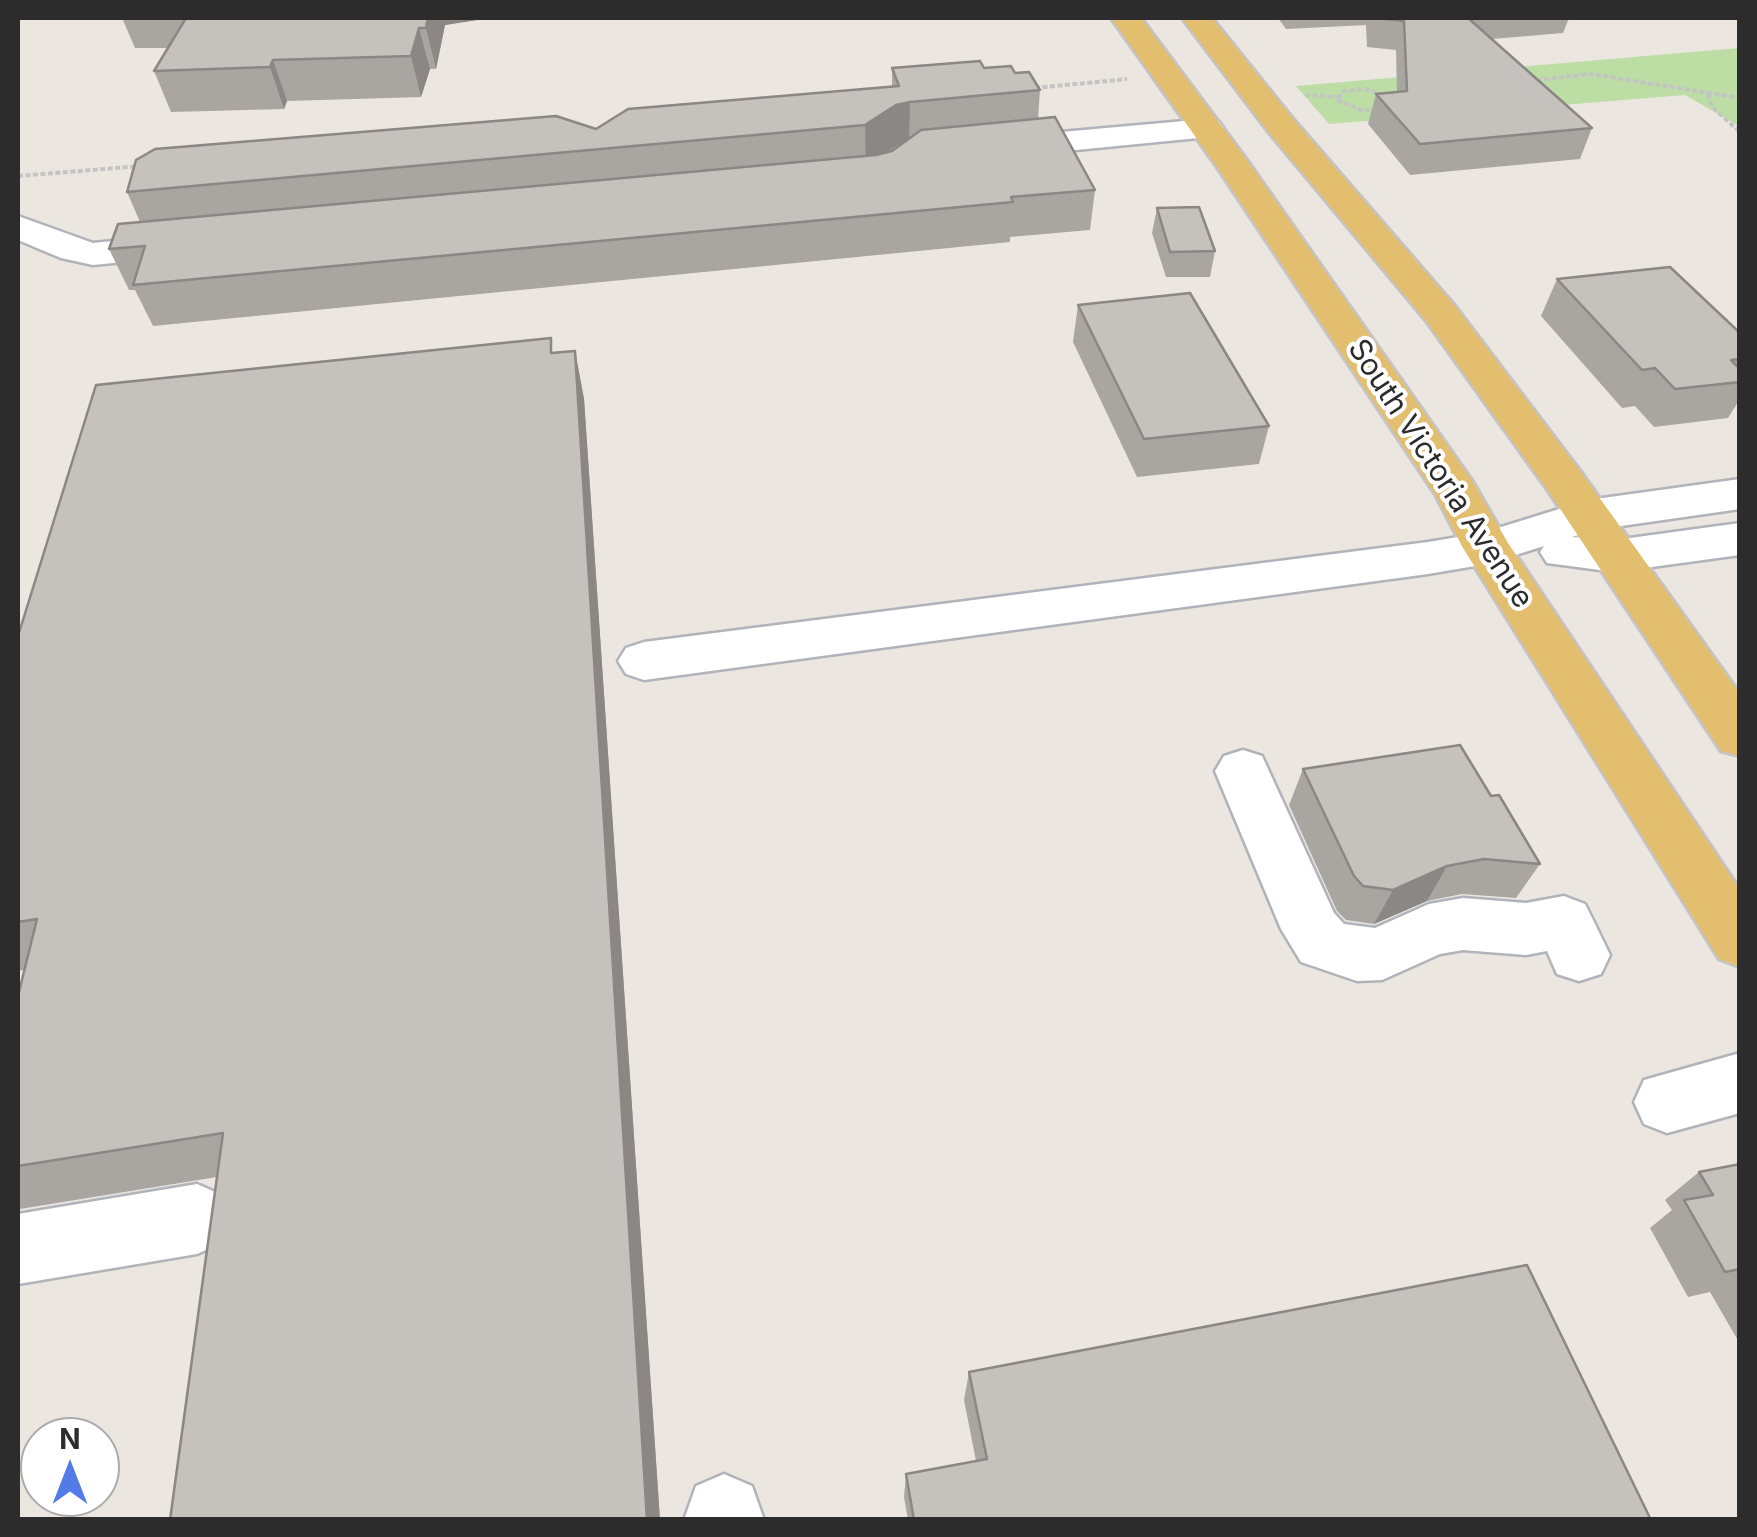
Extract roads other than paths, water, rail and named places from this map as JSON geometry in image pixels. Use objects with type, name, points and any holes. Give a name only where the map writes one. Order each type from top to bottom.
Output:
[{"type":"main road","name":"South Victoria Avenue","points":[[1126,18],[1207,128],[1457,492],[1487,548],[1740,940]]},
{"type":"main road","points":[[1196,18],[1440,314],[1588,515],[1740,736]]},
{"type":"lane","points":[[964,151],[1207,128]]},
{"type":"lane","points":[[18,227],[93,254],[210,242]]},
{"type":"lane","points":[[644,661],[1487,548],[1588,515],[1740,494]]},
{"type":"lane","points":[[1487,548],[1616,556],[1740,540]]},
{"type":"lane","points":[[1243,771],[1311,929],[1323,944],[1340,952],[1382,954],[1429,930],[1463,924],[1571,939]]},
{"type":"lane","points":[[1668,1102],[1740,1083]]},
{"type":"lane","points":[[18,1249],[197,1219]]}]
